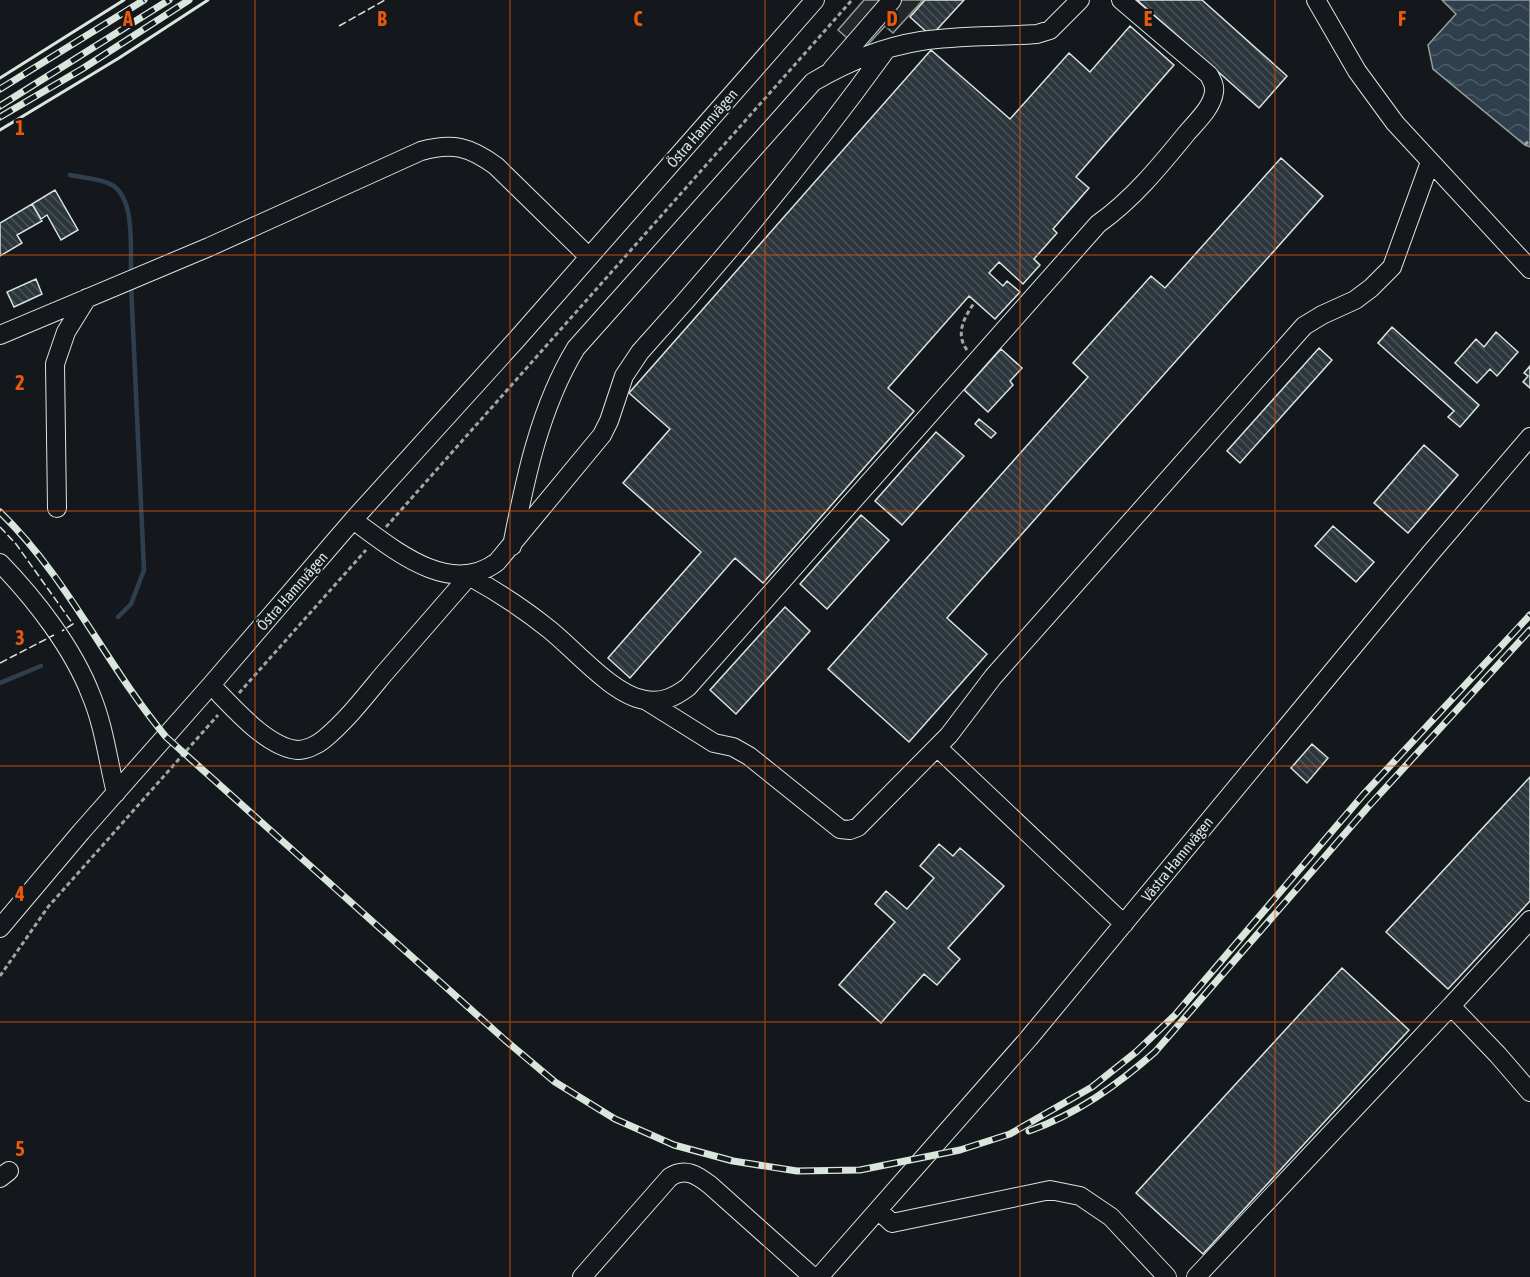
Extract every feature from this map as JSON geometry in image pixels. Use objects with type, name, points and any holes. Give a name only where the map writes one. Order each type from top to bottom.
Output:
[{"type":"street","name":"Östra Hamnvägen","points":[[0,928],[353,520],[815,0]]},
{"type":"street","points":[[830,72],[892,0]]},
{"type":"street","points":[[512,546],[526,479],[550,404],[563,371],[576,348],[800,94],[813,82],[830,72],[904,45],[942,39],[1037,34],[1050,30],[1080,0]]},
{"type":"street","points":[[645,700],[668,699],[679,694],[703,672],[769,594],[1098,224],[1130,198],[1202,116],[1213,98],[1214,83],[1209,75],[1121,0]]},
{"type":"street","points":[[1316,0],[1363,80],[1395,123],[1530,268]]},
{"type":"street","points":[[211,685],[254,728],[270,739],[286,747],[299,750],[322,742],[348,716],[470,576],[497,562],[512,546],[602,435],[624,376],[640,352],[804,160],[837,119],[886,50]]},
{"type":"street","points":[[0,335],[113,288],[421,151],[435,147],[467,148],[481,155],[496,166],[589,257]]},
{"type":"street","points":[[353,520],[407,557],[446,574],[470,576],[494,590],[531,615],[620,690],[645,700],[714,743],[733,747],[749,756],[840,829],[850,830],[858,827],[949,735],[993,677],[1304,326],[1355,300],[1392,267],[1430,162]]},
{"type":"street","points":[[57,508],[55,364],[66,332],[87,298]]},
{"type":"street","name":"Västra Hamnvägen","points":[[819,1277],[983,1092],[1429,555],[1530,437]]},
{"type":"street","points":[[0,563],[58,633],[75,661],[92,695],[116,794]]},
{"type":"street","points":[[937,747],[1124,924]]},
{"type":"street","points":[[1196,1277],[1530,920]]},
{"type":"street","points":[[1451,1006],[1530,1092]]},
{"type":"street","points":[[582,1277],[670,1177],[676,1173],[685,1172],[696,1174],[710,1185],[813,1277]]},
{"type":"street","points":[[878,1210],[892,1223],[1050,1190],[1080,1196],[1111,1217],[1167,1277]]},
{"type":"path","points":[[0,976],[48,907],[852,0]]},
{"type":"path","points":[[1525,145],[1530,139]]},
{"type":"path","points":[[975,303],[967,314],[960,332],[961,340],[966,348],[978,359]]},
{"type":"shaded area","points":[[864,0],[923,0],[893,33],[885,26],[862,51],[838,30]]},
{"type":"water","points":[[1442,0],[1530,0],[1530,147],[1433,69],[1428,45],[1456,14]]},
{"type":"building","points":[[925,0],[964,0],[931,36],[910,17]]},
{"type":"building","points":[[1137,0],[1202,0],[1287,76],[1259,108]]},
{"type":"building","points":[[1130,26],[1174,65],[1076,177],[1089,188],[1053,229],[1057,233],[1034,259],[1040,265],[1023,284],[999,262],[989,273],[1003,286],[1007,281],[1020,292],[995,319],[969,296],[888,388],[914,411],[763,583],[735,558],[630,678],[608,658],[701,552],[623,483],[670,429],[629,393],[931,50],[1010,119],[1069,53],[1090,72]]},
{"type":"building","points":[[1281,158],[1323,196],[947,618],[987,654],[909,742],[828,669],[1088,377],[1073,363],[1151,276],[1165,288]]},
{"type":"building","points":[[55,190],[78,230],[61,240],[47,215],[41,219],[32,204]]},
{"type":"building","points":[[32,204],[42,221],[17,235],[22,243],[0,256],[0,223]]},
{"type":"building","points":[[36,279],[42,294],[14,307],[7,292]]},
{"type":"building","points":[[1392,327],[1479,405],[1460,427],[1448,417],[1454,411],[1378,343]]},
{"type":"building","points":[[1496,332],[1518,352],[1497,376],[1490,369],[1477,383],[1455,363],[1476,339],[1484,347]]},
{"type":"building","points":[[1319,348],[1332,360],[1240,463],[1227,451]]},
{"type":"building","points":[[1001,349],[1022,368],[1010,381],[1013,385],[988,412],[964,390]]},
{"type":"building","points":[[1530,366],[1530,388],[1523,382],[1528,376],[1524,373]]},
{"type":"building","points":[[979,419],[996,433],[991,438],[975,424]]},
{"type":"building","points":[[936,432],[964,456],[902,525],[875,501]]},
{"type":"building","points":[[1424,445],[1458,475],[1408,533],[1374,503]]},
{"type":"building","points":[[861,515],[889,540],[827,609],[800,584]]},
{"type":"building","points":[[1333,526],[1374,562],[1356,582],[1315,546]]},
{"type":"building","points":[[785,607],[810,631],[736,714],[710,690]]},
{"type":"building","points":[[1312,744],[1328,758],[1307,783],[1291,768]]},
{"type":"building","points":[[1530,777],[1530,901],[1448,989],[1386,932]]},
{"type":"building","points":[[939,844],[953,856],[960,848],[1004,886],[948,948],[960,959],[937,985],[924,974],[881,1023],[839,985],[895,922],[875,904],[886,891],[907,909],[934,878],[920,866]]},
{"type":"building","points":[[1342,968],[1409,1030],[1203,1254],[1136,1193]]},
{"type":"waterway","points":[[70,175],[102,181],[112,185],[120,192],[125,202],[130,226],[131,275]]},
{"type":"waterway","points":[[118,617],[131,604],[144,570],[131,284]]},
{"type":"waterway","points":[[0,683],[41,666]]},
{"type":"railway","points":[[0,89],[144,0]]},
{"type":"railway","points":[[0,106],[169,0]]},
{"type":"railway","points":[[0,117],[82,69],[189,0]]},
{"type":"railway","points":[[0,512],[24,538],[67,593],[124,681],[166,737],[555,1082],[615,1119],[674,1145],[733,1161],[797,1171],[860,1170],[960,1150],[1010,1134],[1092,1087],[1136,1052],[1175,1015],[1363,795],[1530,615]]},
{"type":"railway","points":[[1029,1131],[1064,1116],[1096,1098],[1155,1052],[1368,807],[1530,630]]},
{"type":"fence","points":[[339,26],[385,0]]},
{"type":"fence","points":[[0,527],[16,544],[73,624],[62,631]]},
{"type":"fence","points":[[0,663],[54,635]]},
{"type":"wall","points":[[0,78],[124,0]]},
{"type":"wall","points":[[0,130],[119,58],[208,0]]}]
